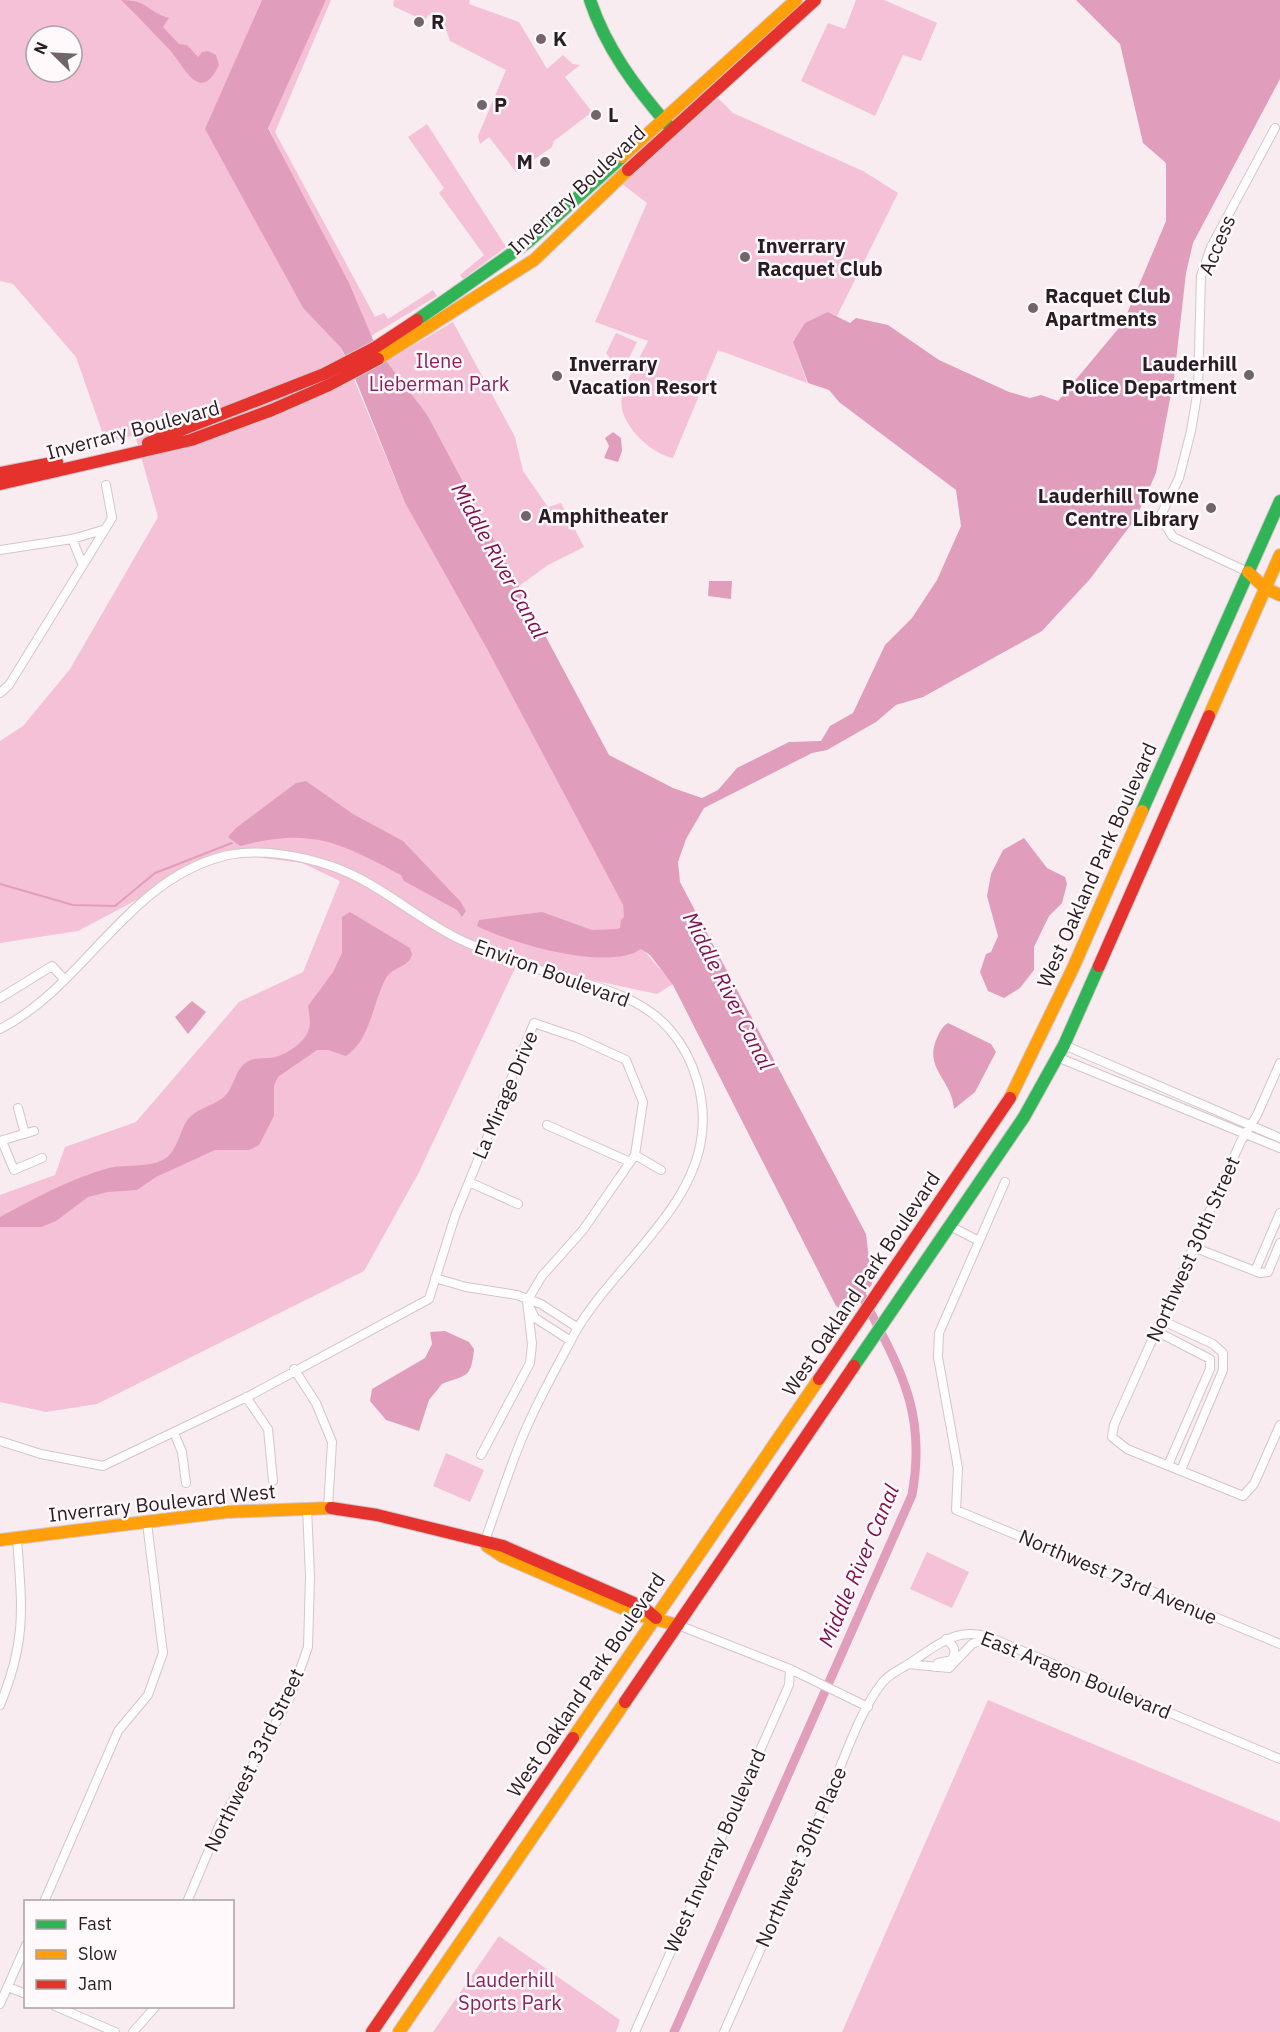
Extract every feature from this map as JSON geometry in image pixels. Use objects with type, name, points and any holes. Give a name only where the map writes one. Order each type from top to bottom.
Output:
[{"type":"main road","points":[[590,0],[597,21],[623,68],[672,130]]},
{"type":"main road","name":"Inverrary Boulevard","points":[[380,352],[528,242],[796,0]]},
{"type":"main road","name":"Inverrary Boulevard","points":[[0,484],[191,440],[272,410],[380,352],[534,260],[815,0]]},
{"type":"main road","name":"Inverrary Boulevard","points":[[0,473],[94,456],[152,441],[348,369]]},
{"type":"main road","name":"West Oakland Park Boulevard","points":[[372,2032],[781,1433],[851,1336],[998,1117],[1027,1069],[1280,501]]},
{"type":"main road","name":"West Oakland Park Boulevard","points":[[401,2029],[1012,1136],[1064,1045],[1150,848],[1272,582],[1280,555]]},
{"type":"main road","points":[[1248,572],[1272,582],[1280,595]]},
{"type":"main road","points":[[1155,784],[1159,806],[1167,812]]},
{"type":"main road","points":[[1144,809],[1150,821],[1150,848]]},
{"type":"main road","points":[[781,1433],[787,1443],[783,1470]]},
{"type":"main road","name":"Inverrary Boulevard West","points":[[0,1540],[226,1512],[328,1508],[377,1515],[484,1543],[512,1560],[638,1615],[678,1625]]},
{"type":"main road","points":[[542,1784],[539,1811],[543,1822]]},
{"type":"main road","points":[[528,1805],[532,1817],[529,1843]]},
{"type":"main road","points":[[422,1959],[419,1985],[424,1995]]},
{"type":"main road","points":[[399,1994],[406,2010],[401,2029]]},
{"type":"street","name":"Access","points":[[1277,128],[1280,137]]},
{"type":"street","name":"Access","points":[[1248,572],[1173,537],[1160,518],[1179,478],[1191,431],[1198,389],[1201,276],[1211,247],[1277,128]]},
{"type":"street","points":[[0,693],[9,686],[112,518],[106,485]]},
{"type":"street","points":[[0,550],[72,539],[103,530]]},
{"type":"street","points":[[72,539],[82,564]]},
{"type":"street","name":"Environ Boulevard","points":[[0,1029],[38,1004],[132,908],[184,872],[224,856],[252,853],[281,854],[330,866],[384,892],[457,938],[528,967],[623,996],[649,1011],[672,1031],[691,1064],[698,1084],[702,1105],[703,1132],[698,1160],[686,1185],[671,1207],[578,1328],[528,1424],[484,1543]]},
{"type":"street","points":[[0,998],[52,966],[64,979]]},
{"type":"street","name":"La Mirage Drive","points":[[435,1278],[469,1182],[534,1023],[578,1038],[626,1060],[643,1102],[632,1158],[583,1230],[542,1275],[526,1300]]},
{"type":"street","points":[[1064,1045],[1247,1129],[1280,1148]]},
{"type":"street","points":[[1057,1057],[1247,1129],[1280,1138]]},
{"type":"street","name":"Northwest 30th Street","points":[[1168,1465],[1127,1449],[1112,1437],[1114,1425],[1247,1129],[1280,1063]]},
{"type":"street","points":[[18,1108],[25,1134]]},
{"type":"street","points":[[548,1125],[661,1170]]},
{"type":"street","points":[[34,1131],[1,1141],[14,1170],[42,1158]]},
{"type":"street","name":"La Mirage Drive","points":[[469,1182],[518,1204]]},
{"type":"street","points":[[950,1226],[979,1241],[1005,1182]]},
{"type":"street","points":[[1255,1271],[1280,1214]]},
{"type":"street","name":"Northwest 73rd Avenue","points":[[979,1241],[939,1333],[937,1347],[958,1467],[956,1510],[1280,1644]]},
{"type":"street","points":[[1193,1247],[1255,1271],[1268,1272],[1280,1243]]},
{"type":"street","points":[[0,1441],[41,1454],[104,1466],[246,1397],[294,1369],[363,1336],[429,1299],[435,1278],[466,1287],[517,1295],[541,1304],[578,1328]]},
{"type":"street","points":[[526,1300],[535,1318],[571,1341]]},
{"type":"street","points":[[481,1455],[530,1363],[532,1344],[526,1300]]},
{"type":"street","points":[[1161,1320],[1213,1344],[1223,1353],[1223,1370],[1181,1470]]},
{"type":"street","points":[[1156,1331],[1210,1359],[1210,1369],[1168,1465],[1243,1496],[1254,1484],[1280,1425]]},
{"type":"street","points":[[294,1369],[316,1403],[332,1442],[328,1508]]},
{"type":"street","name":"Inverrary Boulevard West","points":[[246,1397],[268,1429],[273,1481]]},
{"type":"street","name":"Inverrary Boulevard West","points":[[174,1433],[182,1452],[186,1483]]},
{"type":"street","name":"Northwest 33rd Street","points":[[188,1900],[219,1826],[291,1695],[308,1647],[310,1576],[307,1508]]},
{"type":"street","points":[[45,1900],[118,1731],[148,1695],[163,1653],[147,1523]]},
{"type":"street","points":[[0,1705],[13,1675],[21,1639],[23,1609],[17,1539]]},
{"type":"street","name":"Inverrary Boulevard West","points":[[678,1625],[790,1669],[868,1707]]},
{"type":"street","name":"East Aragon Boulevard","points":[[880,1684],[890,1673],[908,1664],[934,1644],[967,1633],[989,1637],[1280,1759]]},
{"type":"street","points":[[908,1664],[950,1668],[972,1644],[989,1637]]},
{"type":"street","points":[[935,1667],[938,1663],[952,1660],[955,1654],[954,1646],[946,1639]]},
{"type":"street","name":"West Inverray Boulevard","points":[[635,2032],[789,1685],[790,1669]]},
{"type":"street","name":"Northwest 30th Place","points":[[724,2032],[880,1684]]},
{"type":"street","points":[[0,2004],[24,1949]]},
{"type":"street","points":[[8,1986],[24,1993]]},
{"type":"street","points":[[57,2008],[115,2032]]},
{"type":"street","points":[[133,2032],[155,2008]]},
{"type":"green space","points":[[0,0],[262,0],[206,129],[303,308],[341,348],[405,503],[487,649],[623,905],[629,928],[673,984],[657,994],[517,964],[418,1174],[364,1271],[97,1404],[46,1412],[0,1402],[0,1195],[55,1175],[65,1147],[136,1122],[239,1002],[303,972],[340,881],[302,863],[225,853],[78,931],[0,943],[0,741],[23,726],[70,669],[158,517],[135,435],[106,443],[76,357],[13,284],[0,281]]},
{"type":"green space","points":[[326,0],[331,0],[275,132],[375,317],[384,313],[388,319],[433,290],[437,296],[371,336],[268,127]]},
{"type":"green space","points":[[394,0],[470,0],[469,4],[519,22],[547,69],[563,55],[573,64],[580,65],[565,77],[592,112],[554,141],[552,147],[516,172],[489,137],[480,144],[478,136],[506,70],[450,41],[443,21],[428,15],[425,21],[393,6]]},
{"type":"green space","points":[[856,0],[884,0],[937,23],[921,61],[903,55],[875,116],[801,81],[828,23],[845,29]]},
{"type":"green space","name":"Inverrary Racquet Club","points":[[718,98],[733,113],[863,171],[898,193],[837,316],[828,312],[793,341],[807,383],[718,350],[673,458],[654,450],[645,443],[629,426],[624,416],[622,397],[648,341],[595,322],[647,203],[622,184]]},
{"type":"green space","points":[[427,124],[506,247],[463,279],[460,275],[484,255],[439,193],[444,188],[408,137]]},
{"type":"green space","name":"Ilene Lieberman Park","points":[[453,322],[515,437],[523,471],[548,507],[561,503],[584,547],[548,565],[519,586],[428,416],[383,363]]},
{"type":"green space","points":[[616,333],[637,342],[624,368],[614,364],[606,353]]},
{"type":"green space","points":[[446,1453],[484,1470],[470,1502],[433,1486]]},
{"type":"green space","points":[[927,1552],[969,1572],[952,1608],[910,1589]]},
{"type":"green space","points":[[988,1700],[1280,1822],[1280,2032],[842,2032]]},
{"type":"green space","name":"Lauderhill Sports Park","points":[[499,1936],[620,2020],[616,2032],[433,2032]]},
{"type":"water","points":[[121,0],[137,2],[169,18],[163,27],[179,44],[187,45],[198,57],[202,52],[208,51],[216,55],[219,65],[212,77],[205,82],[198,82],[191,77],[167,47]]},
{"type":"water","points":[[262,0],[326,0],[268,128],[349,283],[377,349],[428,416],[609,755],[673,788],[702,798],[718,790],[737,768],[789,742],[821,741],[830,726],[853,713],[885,645],[912,618],[937,580],[961,526],[956,490],[839,402],[829,390],[808,383],[793,342],[805,323],[828,312],[850,323],[856,318],[888,325],[939,360],[1009,392],[1030,398],[1041,395],[1058,401],[1123,323],[1166,221],[1166,163],[1143,143],[1120,44],[1076,0],[1280,0],[1280,79],[1193,243],[1186,273],[1174,378],[1156,473],[1136,518],[1090,579],[1042,631],[923,697],[896,705],[876,722],[827,750],[812,753],[704,808],[686,839],[678,862],[680,882],[866,1234],[872,1284],[851,1315],[836,1306],[673,985],[650,955],[641,949],[626,955],[607,958],[559,952],[512,940],[477,926],[479,920],[542,912],[592,930],[617,929],[620,928],[624,917],[623,905],[487,649],[405,503],[341,348],[303,308],[205,129]]},
{"type":"water","points":[[613,432],[621,438],[622,451],[618,462],[604,458],[609,446],[605,438]]},
{"type":"water","points":[[709,581],[732,581],[731,599],[708,596]]},
{"type":"water","points":[[306,781],[353,814],[403,841],[460,901],[466,911],[462,917],[457,910],[404,881],[401,875],[342,846],[306,838],[286,838],[240,846],[228,837],[236,828],[296,783]]},
{"type":"water","points":[[1024,838],[1047,868],[1065,877],[1067,884],[1062,903],[1049,916],[1034,947],[1034,970],[1020,988],[1004,998],[988,991],[980,972],[986,954],[991,952],[998,936],[987,896],[991,874],[1003,850]]},
{"type":"water","points":[[350,912],[410,948],[412,955],[407,963],[386,978],[366,1031],[354,1049],[346,1056],[328,1050],[317,1050],[278,1077],[274,1085],[274,1116],[259,1145],[249,1150],[215,1150],[156,1177],[137,1190],[108,1192],[88,1197],[56,1221],[41,1227],[0,1227],[0,1217],[81,1177],[109,1168],[150,1164],[163,1160],[174,1148],[190,1117],[224,1097],[242,1066],[254,1059],[280,1055],[291,1050],[300,1042],[310,1026],[308,1006],[333,972],[342,953],[342,917]]},
{"type":"water","points":[[192,1001],[206,1012],[188,1034],[175,1017]]},
{"type":"water","points":[[948,1023],[991,1044],[996,1052],[975,1092],[954,1109],[949,1090],[933,1058],[937,1038],[941,1029]]},
{"type":"water","points":[[445,1331],[469,1342],[474,1349],[469,1371],[462,1377],[442,1384],[429,1400],[419,1431],[386,1420],[370,1401],[372,1389],[425,1358],[432,1344],[430,1332]]},
{"type":"waterway","points":[[0,884],[73,905],[115,906],[155,873],[232,843]]},
{"type":"waterway","name":"Middle River Canal","points":[[674,2032],[912,1495],[916,1464],[916,1436],[912,1411],[896,1363],[858,1288]]},
{"type":"traffic: fast","points":[[590,0],[613,51],[644,96],[668,125]]},
{"type":"traffic: fast","points":[[417,320],[528,242],[622,157]]},
{"type":"traffic: fast","points":[[1142,811],[1280,501]]},
{"type":"traffic: fast","points":[[854,1366],[1024,1117],[1064,1045],[1099,966]]},
{"type":"traffic: slow","points":[[622,157],[796,0]]},
{"type":"traffic: slow","points":[[378,359],[534,260],[628,170]]},
{"type":"traffic: slow","points":[[1209,716],[1280,555]]},
{"type":"traffic: slow","points":[[1248,572],[1265,588],[1280,595]]},
{"type":"traffic: slow","points":[[1010,1098],[1073,968],[1142,811]]},
{"type":"traffic: slow","points":[[573,1738],[819,1379]]},
{"type":"traffic: slow","points":[[0,1540],[226,1512],[331,1508]]},
{"type":"traffic: slow","points":[[487,1546],[502,1556],[638,1615],[678,1625]]},
{"type":"traffic: slow","points":[[399,2032],[625,1702]]},
{"type":"traffic: jam","points":[[628,170],[815,0]]},
{"type":"traffic: jam","points":[[148,443],[324,374],[376,347],[417,320]]},
{"type":"traffic: jam","points":[[0,484],[191,440],[272,410],[329,385],[378,359]]},
{"type":"traffic: jam","points":[[0,473],[57,462]]},
{"type":"traffic: jam","points":[[1099,966],[1209,716]]},
{"type":"traffic: jam","points":[[819,1379],[1010,1098]]},
{"type":"traffic: jam","points":[[625,1702],[854,1366]]},
{"type":"traffic: jam","points":[[331,1508],[377,1515],[503,1546],[643,1607],[656,1618]]},
{"type":"traffic: jam","points":[[372,2032],[573,1738]]},
{"type":"place","name":"R","points":[[419,22]]},
{"type":"place","name":"K","points":[[541,39]]},
{"type":"place","name":"P","points":[[482,105]]},
{"type":"place","name":"L","points":[[596,115]]},
{"type":"place","name":"M","points":[[545,162]]},
{"type":"place","name":"Inverrary Racquet Club","points":[[745,257]]},
{"type":"place","name":"Racquet Club Apartments","points":[[1033,308]]},
{"type":"place","name":"Lauderhill Police Department","points":[[1249,375]]},
{"type":"place","name":"Inverrary Vacation Resort","points":[[557,376]]},
{"type":"place","name":"Lauderhill Towne Centre Library","points":[[1211,508]]},
{"type":"place","name":"Amphitheater","points":[[526,516]]}]
